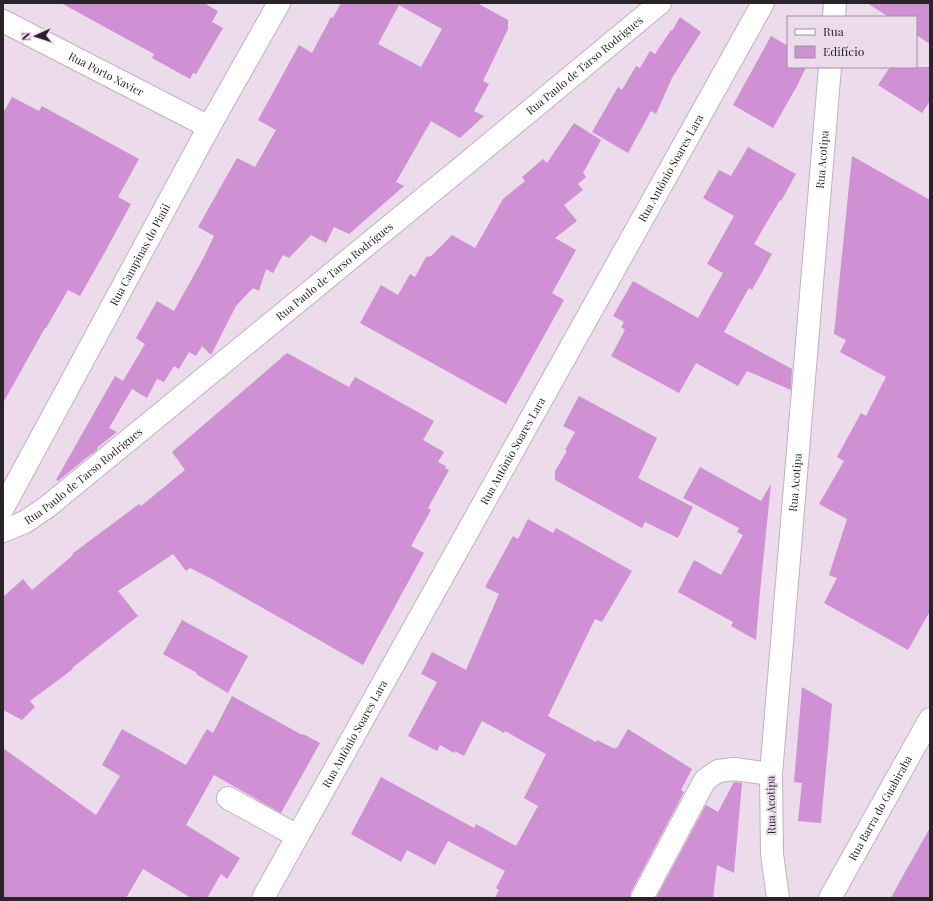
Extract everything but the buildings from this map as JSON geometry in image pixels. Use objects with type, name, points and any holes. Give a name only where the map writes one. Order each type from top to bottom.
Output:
[{"type":"street","name":"Rua Campinas do Piaúi","points":[[3,508],[209,127],[279,3]]},
{"type":"street","name":"Rua Paulo de Tarso Rodrigues","points":[[3,531],[25,522],[47,507],[660,3]]},
{"type":"street","name":"Rua Antônio Soares Lara","points":[[263,898],[763,3]]},
{"type":"street","points":[[834,16],[835,3]]},
{"type":"street","name":"Rua Porto Xavier","points":[[3,21],[209,127]]},
{"type":"street","name":"Rua Acotipa","points":[[778,898],[772,854],[771,774],[830,68]]},
{"type":"street","name":"Rua Barra do Guabiraba","points":[[830,898],[930,719]]},
{"type":"street","points":[[642,898],[705,780],[718,771],[734,769],[771,774]]},
{"type":"street","points":[[228,798],[297,836]]}]
